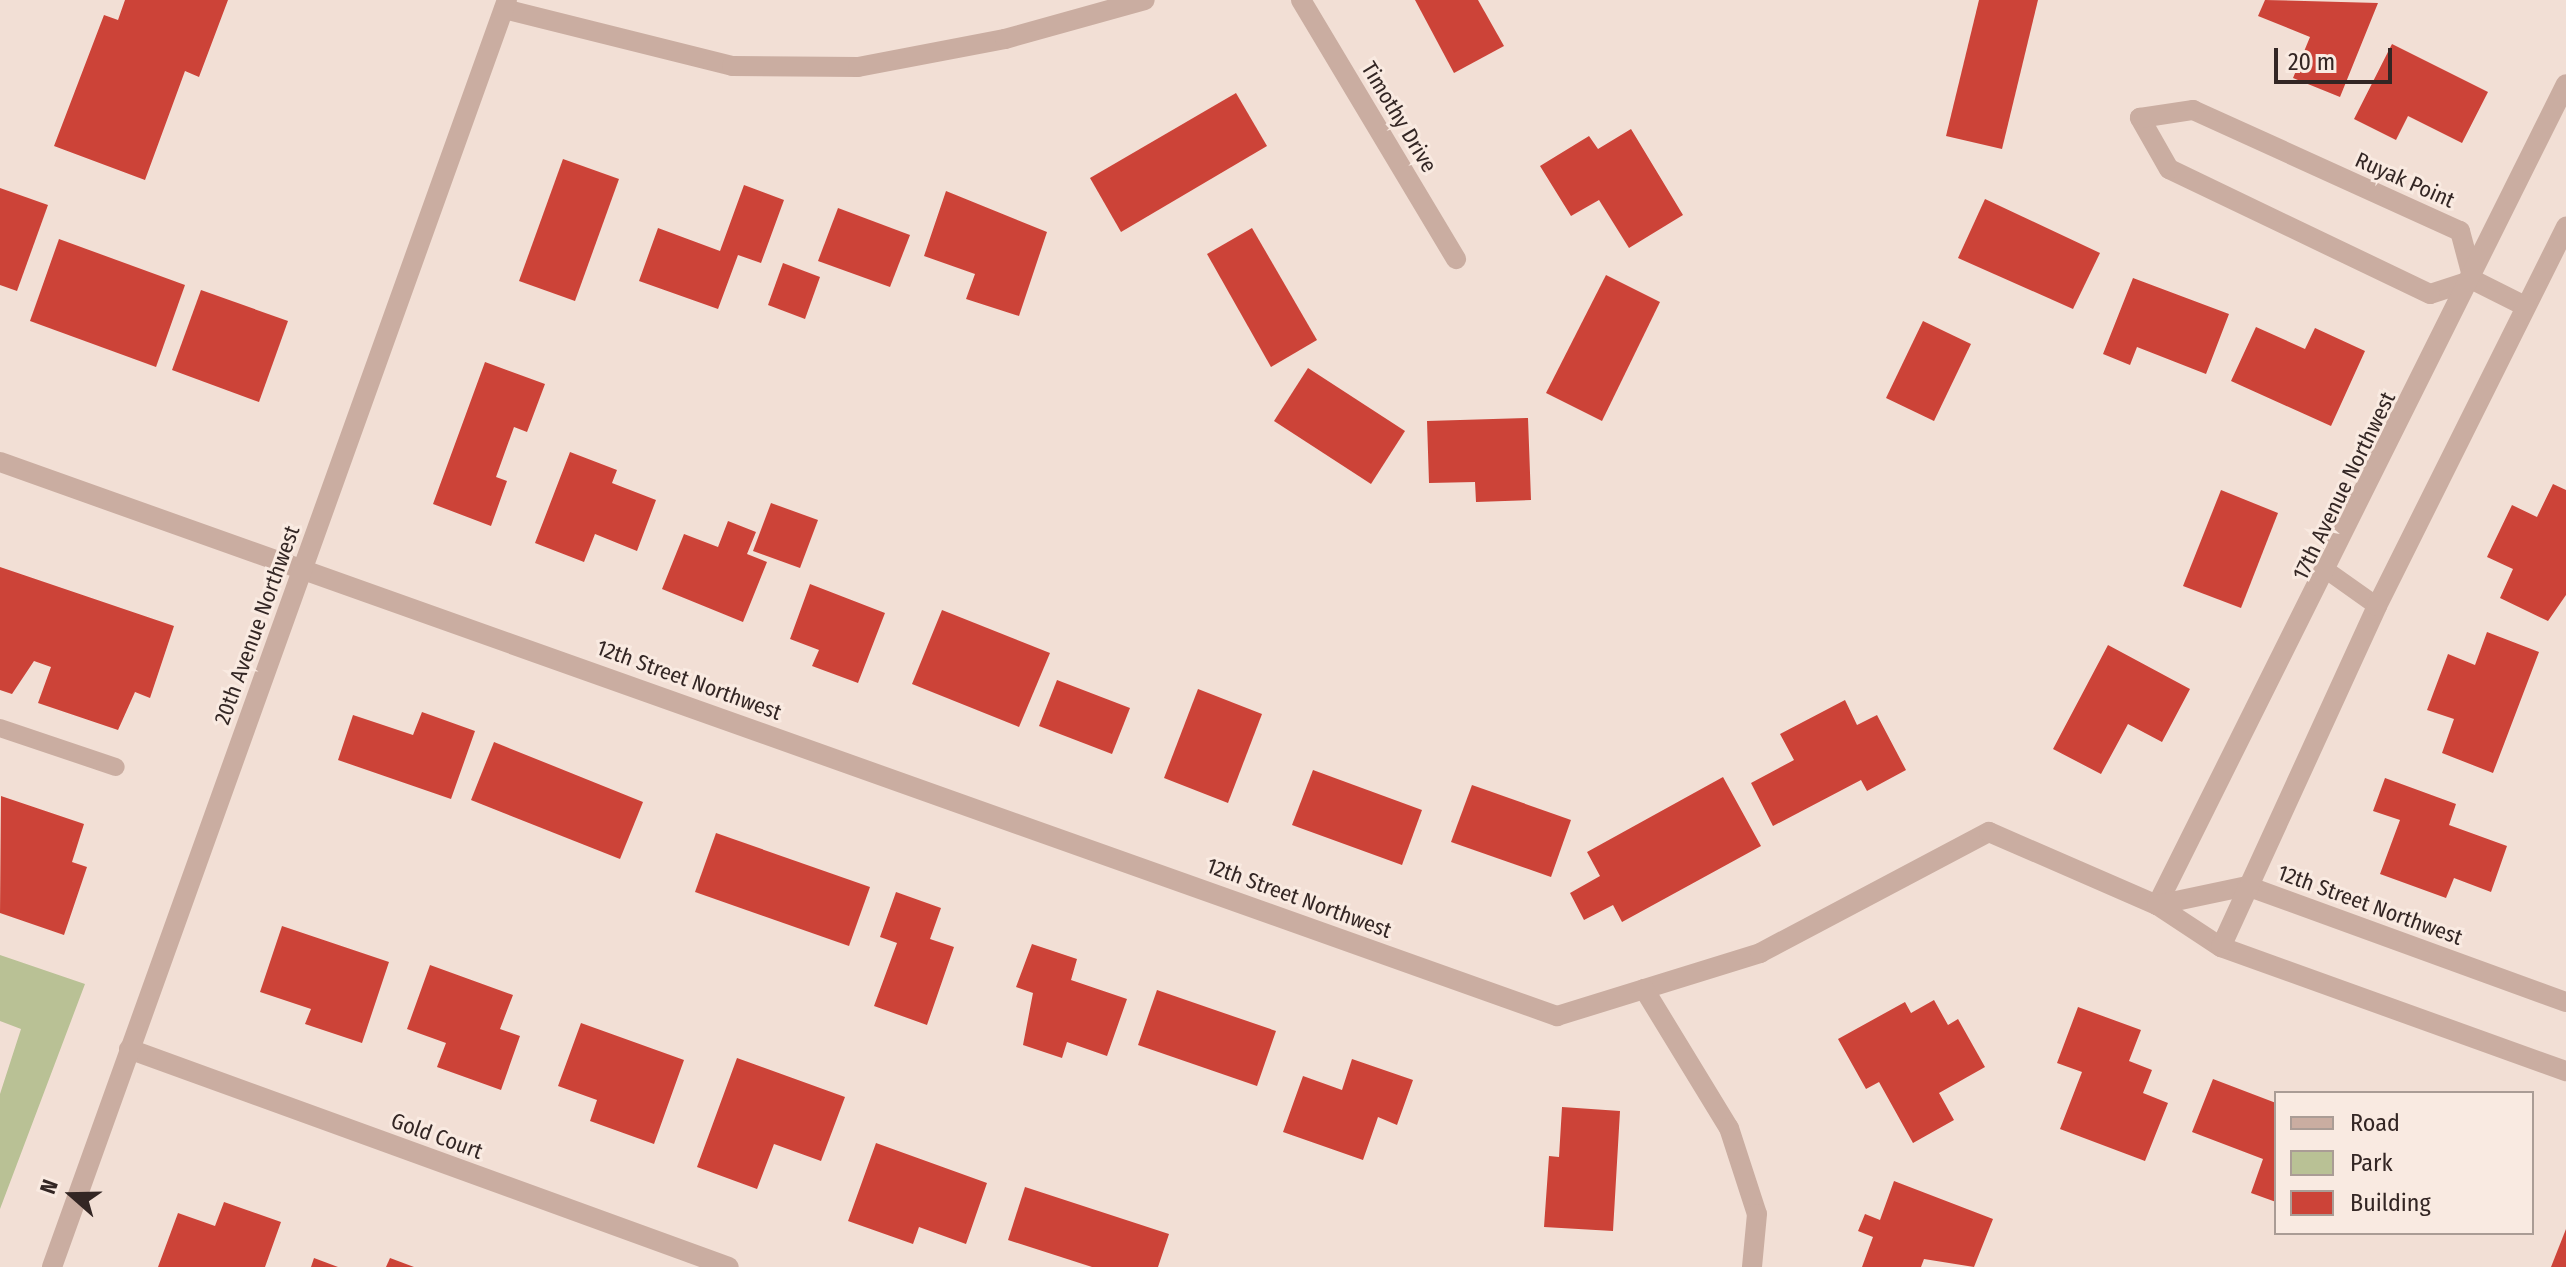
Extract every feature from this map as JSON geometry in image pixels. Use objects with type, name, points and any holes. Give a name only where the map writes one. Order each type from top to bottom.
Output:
[{"type":"street","points":[[506,4],[732,66],[858,67],[1005,39],[1145,0]]},
{"type":"street","name":"Timothy Drive","points":[[1301,0],[1456,259]]},
{"type":"street","name":"20th Avenue Northwest","points":[[52,1267],[506,4]]},
{"type":"street","name":"17th Avenue Northwest","points":[[2157,905],[2329,572],[2566,84]]},
{"type":"street","name":"Ruyak Point","points":[[2193,110],[2460,231],[2473,280],[2430,294],[2169,169],[2140,118],[2193,110]]},
{"type":"street","points":[[2221,947],[2377,606],[2566,227]]},
{"type":"street","points":[[2473,280],[2525,306]]},
{"type":"street","name":"12th Street Northwest","points":[[0,462],[303,567],[1557,1016],[1760,953],[1989,832],[2157,905],[2247,886],[2566,1002]]},
{"type":"street","points":[[2157,905],[2221,947],[2566,1071]]},
{"type":"street","points":[[1644,989],[1729,1128],[1757,1214],[1752,1267]]},
{"type":"street","name":"Gold Court","points":[[129,1049],[729,1267]]},
{"type":"lane","points":[[2329,572],[2377,606]]},
{"type":"lane","points":[[0,728],[116,767]]},
{"type":"green space","points":[[0,955],[85,984],[0,1209],[0,1094],[21,1029],[0,1021]]},
{"type":"building","points":[[125,0],[228,0],[199,77],[185,71],[145,180],[54,146],[104,15],[118,20]]},
{"type":"building","points":[[1415,0],[1478,0],[1504,46],[1454,73]]},
{"type":"building","points":[[1979,0],[2038,0],[2002,149],[1946,136]]},
{"type":"building","points":[[2265,0],[2378,3],[2340,97],[2293,78],[2310,37],[2258,16]]},
{"type":"building","points":[[2392,44],[2488,92],[2462,143],[2408,116],[2396,140],[2354,119]]},
{"type":"building","points":[[1236,93],[1267,146],[1121,232],[1090,178]]},
{"type":"building","points":[[1631,129],[1683,215],[1629,248],[1599,200],[1571,216],[1540,166],[1589,136],[1598,149]]},
{"type":"building","points":[[563,159],[619,179],[575,301],[519,281]]},
{"type":"building","points":[[744,185],[784,200],[761,263],[738,255],[718,309],[639,281],[658,228],[720,251]]},
{"type":"building","points":[[0,188],[48,205],[17,291],[0,285]]},
{"type":"building","points":[[946,191],[1047,232],[1019,316],[966,299],[975,274],[924,256]]},
{"type":"building","points":[[1985,199],[2100,253],[2073,309],[1958,258]]},
{"type":"building","points":[[838,208],[910,235],[890,287],[818,261]]},
{"type":"building","points":[[1252,228],[1317,340],[1271,367],[1207,254]]},
{"type":"building","points":[[59,239],[185,285],[156,367],[30,321]]},
{"type":"building","points":[[783,263],[820,277],[805,319],[768,305]]},
{"type":"building","points":[[1606,275],[1660,302],[1602,421],[1546,393]]},
{"type":"building","points":[[2133,278],[2229,314],[2206,374],[2137,347],[2130,365],[2103,354]]},
{"type":"building","points":[[201,290],[288,321],[259,402],[172,370]]},
{"type":"building","points":[[1923,321],[1971,344],[1934,421],[1886,398]]},
{"type":"building","points":[[2256,327],[2305,349],[2315,328],[2365,351],[2331,426],[2231,381]]},
{"type":"building","points":[[485,362],[545,384],[527,432],[514,427],[496,477],[507,481],[491,526],[433,504]]},
{"type":"building","points":[[1308,368],[1405,431],[1371,484],[1274,421]]},
{"type":"building","points":[[1528,418],[1531,500],[1476,502],[1475,482],[1429,483],[1427,421]]},
{"type":"building","points":[[570,452],[617,470],[612,483],[656,500],[637,551],[595,534],[584,562],[535,543]]},
{"type":"building","points":[[2553,484],[2566,490],[2566,595],[2548,621],[2500,598],[2513,569],[2487,557],[2512,505],[2537,517]]},
{"type":"building","points":[[2221,490],[2278,513],[2241,608],[2183,586]]},
{"type":"building","points":[[771,503],[818,520],[800,568],[753,551]]},
{"type":"building","points":[[728,521],[756,532],[747,554],[767,562],[743,622],[662,589],[684,534],[718,547]]},
{"type":"building","points":[[0,567],[174,626],[150,698],[135,692],[118,730],[38,703],[51,667],[34,661],[12,694],[0,690]]},
{"type":"building","points":[[810,584],[885,613],[858,683],[812,666],[819,650],[790,639]]},
{"type":"building","points":[[942,610],[1050,653],[1019,727],[912,684]]},
{"type":"building","points":[[2487,632],[2539,652],[2493,773],[2442,753],[2454,719],[2427,710],[2448,654],[2475,665]]},
{"type":"building","points":[[2108,645],[2190,689],[2162,742],[2128,724],[2101,774],[2053,749]]},
{"type":"building","points":[[1057,680],[1130,708],[1112,754],[1039,726]]},
{"type":"building","points":[[1198,689],[1262,714],[1228,803],[1164,778]]},
{"type":"building","points":[[1845,700],[1857,725],[1877,715],[1906,770],[1867,791],[1861,780],[1773,826],[1751,783],[1794,760],[1780,734]]},
{"type":"building","points":[[422,712],[475,731],[451,799],[338,760],[353,715],[413,735]]},
{"type":"building","points":[[494,742],[643,802],[620,859],[471,800]]},
{"type":"building","points":[[1313,770],[1422,810],[1402,865],[1292,825]]},
{"type":"building","points":[[1723,777],[1761,846],[1622,922],[1613,905],[1584,920],[1570,893],[1600,876],[1587,852]]},
{"type":"building","points":[[2385,778],[2456,804],[2449,825],[2507,846],[2491,892],[2454,878],[2446,898],[2380,874],[2400,820],[2373,811]]},
{"type":"building","points":[[1472,785],[1571,820],[1551,877],[1451,842]]},
{"type":"building","points":[[1,796],[84,824],[72,862],[87,867],[64,935],[0,913]]},
{"type":"building","points":[[716,833],[870,887],[849,946],[695,892]]},
{"type":"building","points":[[896,892],[941,908],[930,939],[954,947],[927,1025],[874,1006],[897,943],[880,937]]},
{"type":"building","points":[[282,926],[389,962],[362,1043],[305,1024],[311,1009],[260,992]]},
{"type":"building","points":[[1032,944],[1077,959],[1071,980],[1127,999],[1107,1056],[1067,1042],[1062,1058],[1023,1045],[1033,993],[1016,987]]},
{"type":"building","points":[[430,965],[513,995],[500,1029],[520,1036],[501,1090],[437,1067],[446,1043],[407,1029]]},
{"type":"building","points":[[1157,990],[1276,1031],[1257,1086],[1138,1045]]},
{"type":"building","points":[[1934,1000],[1948,1025],[1958,1019],[1985,1067],[1939,1093],[1954,1120],[1913,1143],[1879,1082],[1866,1089],[1838,1039],[1905,1002],[1911,1013]]},
{"type":"building","points":[[2078,1007],[2141,1030],[2129,1061],[2152,1070],[2143,1093],[2168,1103],[2145,1161],[2060,1129],[2082,1072],[2057,1063]]},
{"type":"building","points":[[581,1023],[684,1060],[654,1144],[590,1121],[597,1100],[558,1086]]},
{"type":"building","points":[[737,1058],[845,1097],[821,1161],[774,1144],[757,1189],[697,1167]]},
{"type":"building","points":[[1352,1059],[1413,1080],[1397,1125],[1378,1117],[1363,1160],[1283,1132],[1303,1076],[1342,1090]]},
{"type":"building","points":[[2213,1079],[2274,1102],[2274,1201],[2251,1193],[2263,1159],[2192,1132]]},
{"type":"building","points":[[1562,1107],[1620,1111],[1613,1231],[1544,1227],[1549,1156],[1559,1157]]},
{"type":"building","points":[[876,1143],[987,1183],[966,1244],[919,1227],[913,1244],[848,1221]]},
{"type":"building","points":[[1894,1181],[1993,1219],[1974,1267],[1924,1259],[1921,1267],[1862,1267],[1873,1237],[1858,1231],[1865,1214],[1880,1220]]},
{"type":"building","points":[[1025,1187],[1169,1234],[1158,1267],[1092,1267],[1008,1240]]},
{"type":"building","points":[[224,1202],[281,1222],[265,1267],[158,1267],[178,1213],[215,1226]]},
{"type":"building","points":[[2566,1229],[2566,1267],[2551,1267]]},
{"type":"building","points":[[314,1258],[338,1267],[311,1267]]},
{"type":"building","points":[[390,1258],[414,1267],[386,1267]]}]
